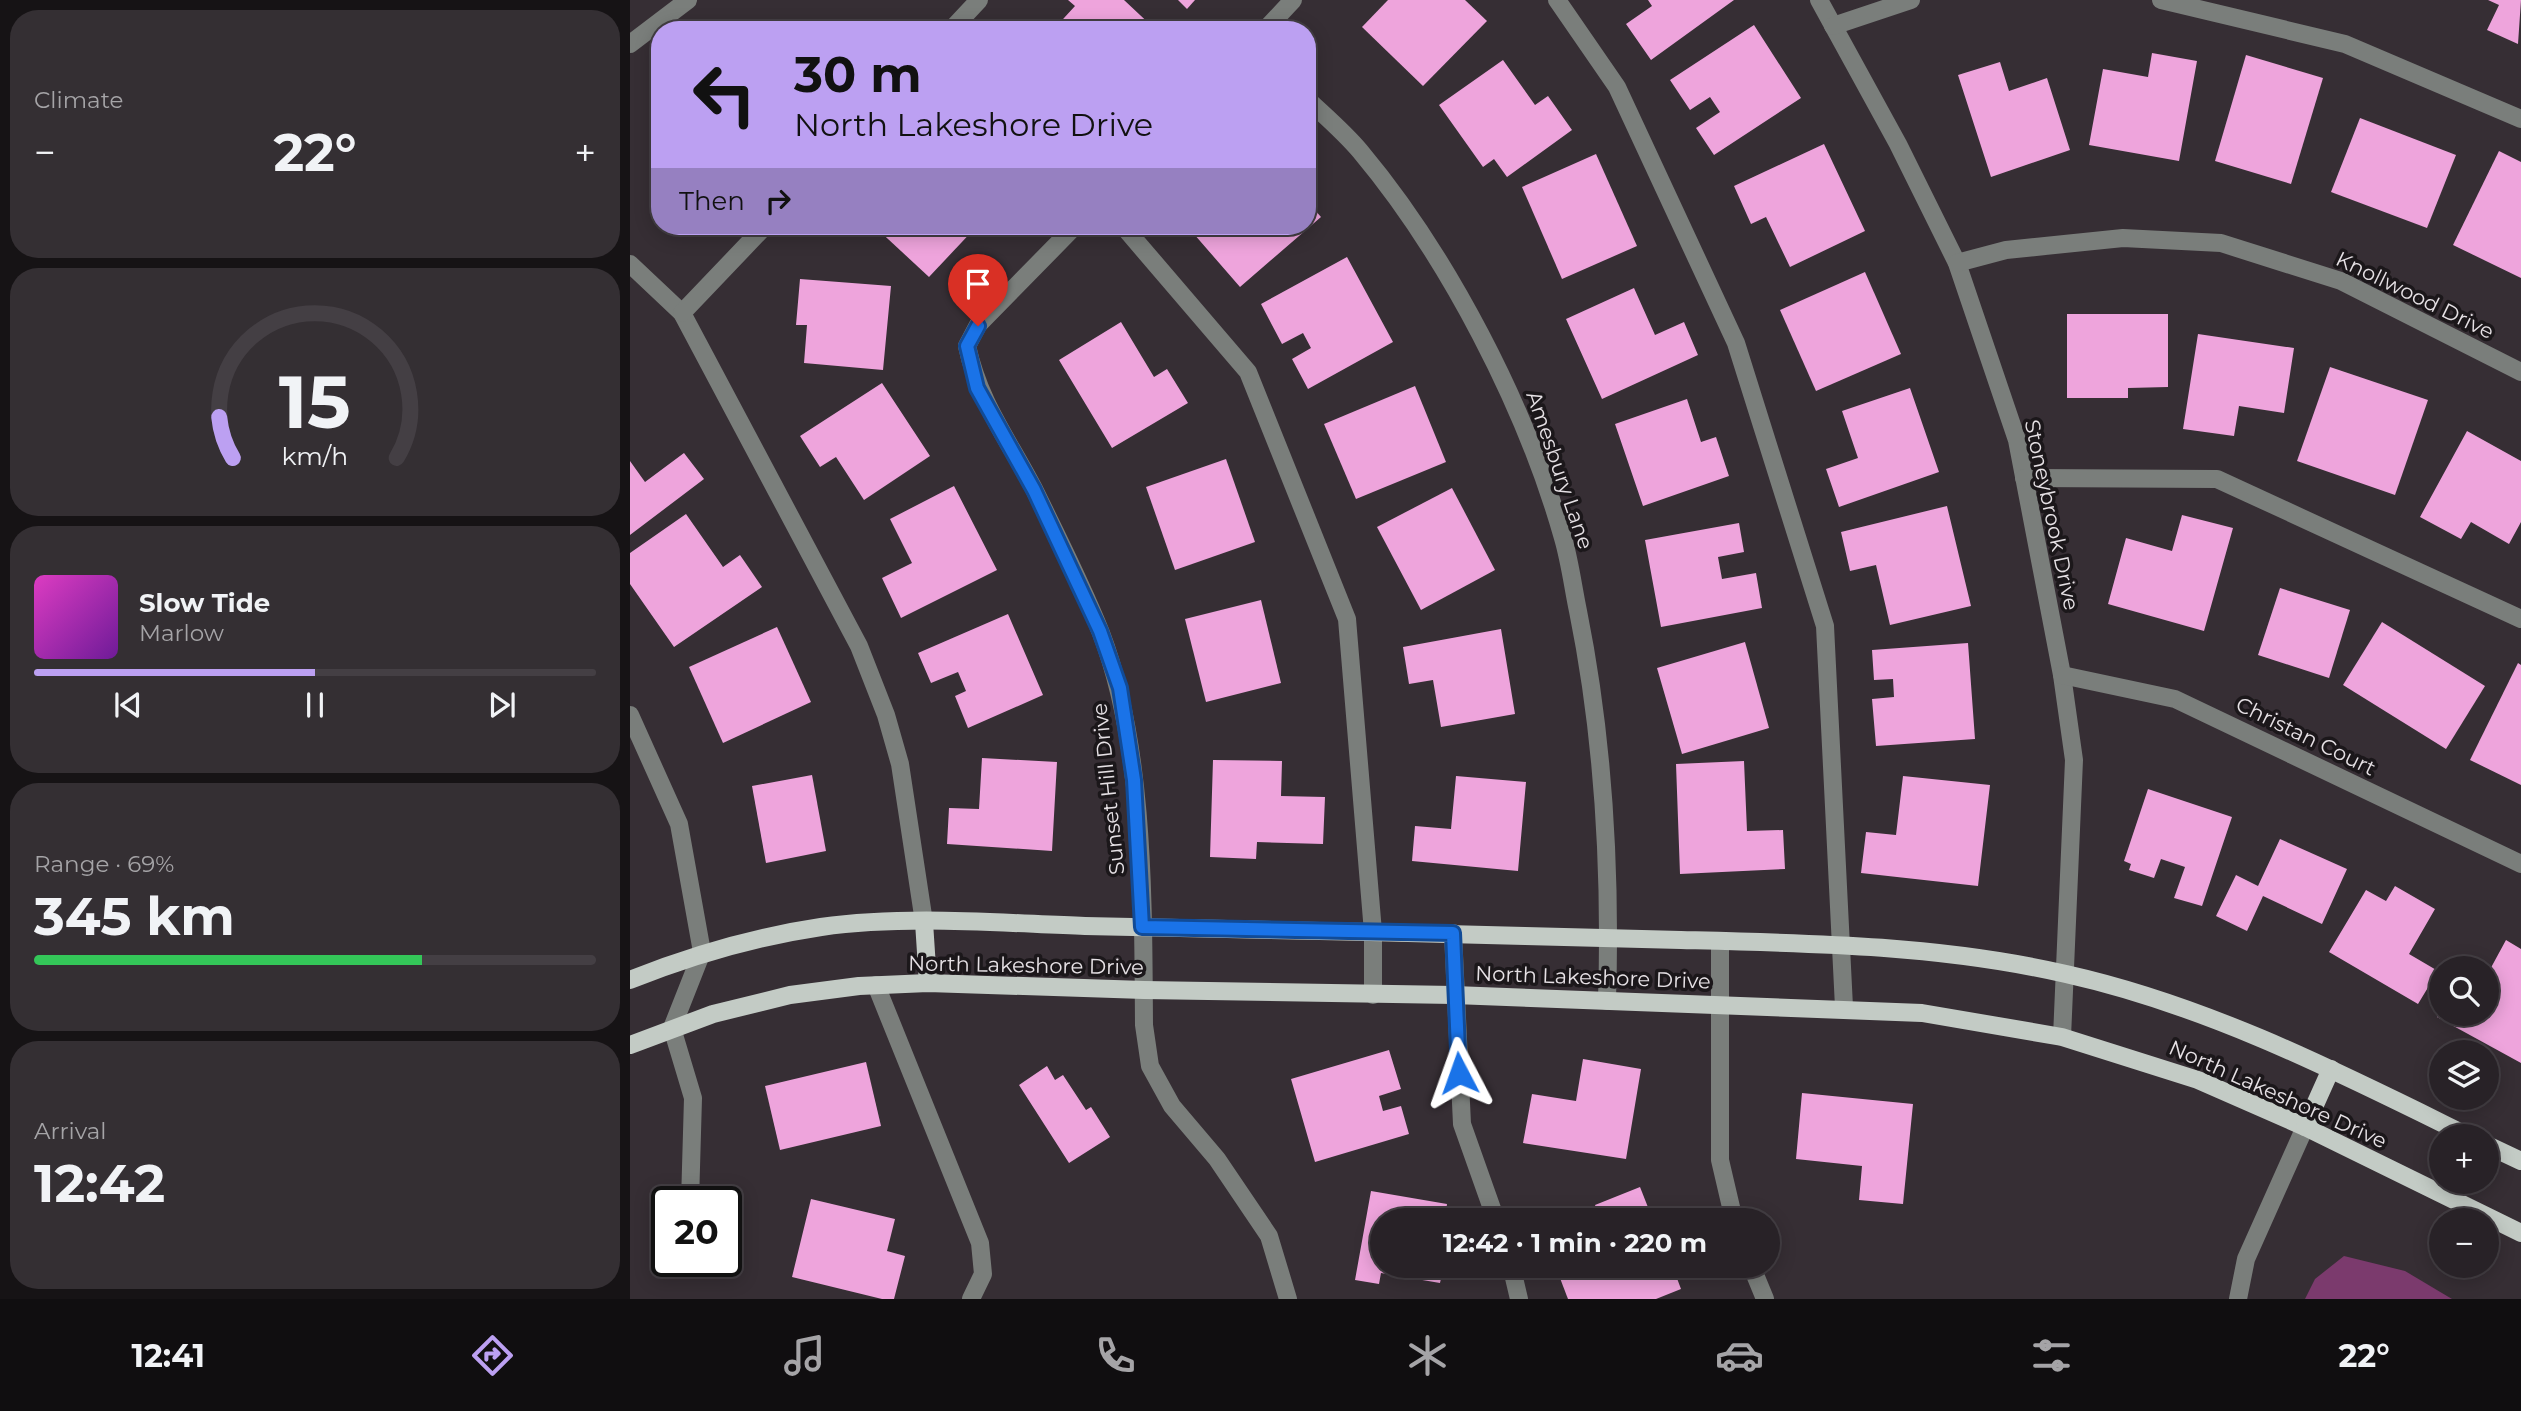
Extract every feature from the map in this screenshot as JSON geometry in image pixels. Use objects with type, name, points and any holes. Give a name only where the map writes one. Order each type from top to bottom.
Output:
[{"type":"main road","name":"North Lakeshore Drive","points":[[630,980],[702,952],[824,927],[924,922],[1453,933],[1839,945],[1957,955],[2066,974],[2171,1002],[2252,1033],[2443,1124]]},
{"type":"main road","points":[[924,922],[928,983]]},
{"type":"main road","name":"North Lakeshore Drive","points":[[630,1045],[712,1014],[790,995],[876,985],[928,983],[1844,1007],[1971,1019],[2062,1037],[2198,1080],[2305,1127],[2521,1233]]},
{"type":"main road","points":[[2305,1127],[2331,1069]]},
{"type":"main road","points":[[2499,1151],[2521,1161]]},
{"type":"street","points":[[660,21],[688,0]]},
{"type":"street","points":[[959,21],[979,0]]},
{"type":"street","points":[[1273,21],[1293,0]]},
{"type":"street","points":[[1557,0],[1617,87],[1736,343],[1825,626],[1844,1007]]},
{"type":"street","name":"Stoneybrook Drive","points":[[1819,0],[1899,144],[1957,263],[2017,440],[2062,676],[2074,760],[2062,1037]]},
{"type":"street","points":[[1833,26],[1911,0]]},
{"type":"street","points":[[2161,0],[2345,44],[2521,119]]},
{"type":"street","points":[[630,44],[651,28]]},
{"type":"street","name":"Amesbury Lane","points":[[1316,108],[1367,160],[1405,211],[1467,310],[1511,394],[1563,539],[1593,686],[1605,812],[1609,939],[1607,1001]]},
{"type":"street","points":[[682,313],[756,235]]},
{"type":"street","name":"Sunset Hill Drive","points":[[1066,235],[978,326],[967,346],[977,388],[1034,490],[1100,631],[1120,688],[1134,780],[1150,1066],[1172,1107],[1217,1159],[1269,1236],[1289,1299]]},
{"type":"street","points":[[1131,235],[1248,372],[1347,619],[1373,932],[1373,995]]},
{"type":"street","name":"Knollwood Drive","points":[[1957,263],[2006,250],[2123,238],[2221,243],[2341,281],[2521,372]]},
{"type":"street","points":[[630,264],[682,313],[859,646],[886,715],[900,764],[924,922]]},
{"type":"street","points":[[2024,478],[2217,479],[2521,619]]},
{"type":"street","name":"Christan Court","points":[[2062,676],[2175,699],[2521,864]]},
{"type":"street","points":[[630,715],[679,824],[702,952],[672,1028],[693,1098],[690,1186]]},
{"type":"street","points":[[1453,933],[1462,1124],[1492,1208]]},
{"type":"street","points":[[1720,941],[1720,1160],[1731,1208]]},
{"type":"street","points":[[876,985],[980,1243],[983,1274],[971,1299]]},
{"type":"street","points":[[2238,1299],[2246,1259],[2305,1127]]},
{"type":"street","points":[[1514,1278],[1519,1299]]},
{"type":"street","points":[[1756,1278],[1765,1299]]},
{"type":"shaded area","points":[[2344,1256],[2405,1271],[2452,1299],[2305,1299],[2315,1279]]},
{"type":"building","points":[[1068,0],[1124,0],[1146,21],[1061,21],[1075,6]]},
{"type":"building","points":[[1178,0],[1195,0],[1187,9]]},
{"type":"building","points":[[1388,0],[1465,0],[1487,21],[1423,86],[1362,27]]},
{"type":"building","points":[[1648,0],[1734,0],[1651,60],[1626,24],[1652,6]]},
{"type":"building","points":[[2488,0],[2521,0],[2518,44],[2487,30],[2499,5]]},
{"type":"building","points":[[1754,25],[1801,98],[1714,155],[1696,128],[1720,112],[1710,97],[1690,110],[1670,80]]},
{"type":"building","points":[[2152,53],[2197,61],[2179,161],[2089,145],[2103,69],[2148,77]]},
{"type":"building","points":[[2246,55],[2323,78],[2291,184],[2215,161]]},
{"type":"building","points":[[1503,60],[1535,105],[1548,96],[1572,130],[1507,177],[1494,159],[1483,167],[1439,105]]},
{"type":"building","points":[[2000,62],[2009,91],[2047,78],[2070,150],[1991,177],[1958,75]]},
{"type":"building","points":[[2360,118],[2456,155],[2427,228],[2331,192]]},
{"type":"building","points":[[1824,144],[1865,231],[1790,267],[1766,217],[1751,224],[1734,186]]},
{"type":"building","points":[[2499,151],[2521,162],[2521,278],[2453,245]]},
{"type":"building","points":[[1596,154],[1637,246],[1562,279],[1522,187]]},
{"type":"building","points":[[884,235],[969,235],[929,277]]},
{"type":"building","points":[[1195,235],[1300,235],[1240,287]]},
{"type":"building","points":[[1347,257],[1393,342],[1308,389],[1292,359],[1311,348],[1303,333],[1282,344],[1261,304]]},
{"type":"building","points":[[1865,272],[1901,354],[1816,391],[1780,310]]},
{"type":"building","points":[[800,279],[891,286],[883,370],[804,363],[807,325],[796,325]]},
{"type":"building","points":[[1634,288],[1655,335],[1684,322],[1698,355],[1602,399],[1566,319]]},
{"type":"building","points":[[2067,314],[2168,314],[2168,387],[2128,388],[2128,398],[2067,398]]},
{"type":"building","points":[[1121,322],[1154,377],[1167,369],[1188,403],[1112,448],[1059,360]]},
{"type":"building","points":[[2198,334],[2294,348],[2284,413],[2239,406],[2234,436],[2183,429]]},
{"type":"building","points":[[2330,367],[2428,400],[2395,495],[2297,461]]},
{"type":"building","points":[[882,383],[930,456],[864,500],[836,457],[820,467],[800,436]]},
{"type":"building","points":[[1415,386],[1446,462],[1356,499],[1324,424]]},
{"type":"building","points":[[1910,388],[1939,472],[1839,507],[1826,469],[1858,458],[1842,411]]},
{"type":"building","points":[[1687,399],[1701,442],[1716,437],[1729,476],[1643,506],[1615,424]]},
{"type":"building","points":[[2467,431],[2521,461],[2521,522],[2509,544],[2471,522],[2461,539],[2420,517]]},
{"type":"building","points":[[684,453],[704,479],[630,535],[630,461],[645,482]]},
{"type":"building","points":[[1226,459],[1255,542],[1175,570],[1146,487]]},
{"type":"building","points":[[954,486],[997,570],[901,618],[882,578],[912,563],[890,519]]},
{"type":"building","points":[[1452,488],[1495,570],[1421,610],[1377,527]]},
{"type":"building","points":[[1947,506],[1971,606],[1890,625],[1876,565],[1850,571],[1841,532]]},
{"type":"building","points":[[686,514],[723,567],[740,555],[762,587],[674,647],[630,584],[630,553]]},
{"type":"building","points":[[2182,515],[2233,528],[2204,631],[2108,604],[2126,538],[2172,551]]},
{"type":"building","points":[[1739,523],[1744,552],[1718,557],[1722,579],[1756,573],[1762,608],[1661,627],[1645,540]]},
{"type":"building","points":[[2280,588],[2350,610],[2329,678],[2258,655]]},
{"type":"building","points":[[1261,600],[1281,683],[1206,702],[1185,619]]},
{"type":"building","points":[[1008,614],[1043,695],[968,728],[955,696],[966,691],[958,672],[931,683],[918,653]]},
{"type":"building","points":[[2382,622],[2485,686],[2446,749],[2343,685]]},
{"type":"building","points":[[777,627],[811,702],[723,743],[689,667]]},
{"type":"building","points":[[1501,629],[1515,714],[1441,727],[1433,680],[1409,684],[1403,647]]},
{"type":"building","points":[[1745,642],[1769,728],[1682,754],[1657,668]]},
{"type":"building","points":[[1968,643],[1975,739],[1876,746],[1872,699],[1894,697],[1893,679],[1874,680],[1872,650]]},
{"type":"building","points":[[2518,663],[2521,665],[2521,785],[2470,760]]},
{"type":"building","points":[[982,758],[1057,762],[1052,851],[947,844],[949,808],[979,809]]},
{"type":"building","points":[[1213,760],[1282,761],[1281,796],[1325,797],[1323,844],[1257,842],[1256,859],[1210,857]]},
{"type":"building","points":[[1744,761],[1747,831],[1783,830],[1785,869],[1680,874],[1676,764]]},
{"type":"building","points":[[812,775],[826,851],[766,863],[752,786]]},
{"type":"building","points":[[1456,776],[1526,782],[1518,871],[1412,861],[1415,826],[1451,829]]},
{"type":"building","points":[[1903,776],[1990,785],[1978,886],[1861,873],[1866,832],[1896,835]]},
{"type":"building","points":[[2148,789],[2232,817],[2202,906],[2174,898],[2185,867],[2161,859],[2154,878],[2129,870],[2131,864],[2124,861]]},
{"type":"building","points":[[2280,839],[2347,869],[2322,924],[2263,896],[2247,931],[2216,916],[2236,875],[2258,886]]},
{"type":"building","points":[[2395,886],[2435,909],[2409,954],[2429,966],[2429,986],[2418,1004],[2329,952],[2366,890],[2386,901]]},
{"type":"building","points":[[2506,940],[2521,949],[2521,1063],[2499,1051],[2499,1040],[2479,1040],[2453,1026],[2499,1026],[2497,956]]},
{"type":"building","points":[[1389,1050],[1401,1089],[1379,1096],[1383,1111],[1401,1106],[1409,1134],[1315,1162],[1291,1079]]},
{"type":"building","points":[[1583,1059],[1641,1069],[1626,1159],[1523,1143],[1532,1094],[1576,1101]]},
{"type":"building","points":[[866,1062],[881,1126],[780,1150],[765,1086]]},
{"type":"building","points":[[1047,1066],[1055,1080],[1063,1075],[1086,1110],[1091,1107],[1110,1137],[1069,1163],[1019,1085]]},
{"type":"building","points":[[1802,1093],[1913,1104],[1903,1204],[1859,1200],[1862,1166],[1796,1159]]},
{"type":"building","points":[[1640,1187],[1648,1208],[1596,1208],[1595,1205]]},
{"type":"building","points":[[1371,1191],[1447,1204],[1446,1208],[1370,1208],[1370,1278],[1380,1278],[1379,1284],[1355,1280]]},
{"type":"building","points":[[811,1199],[895,1219],[887,1251],[905,1256],[894,1299],[882,1299],[792,1277]]},
{"type":"building","points":[[1410,1278],[1441,1278],[1440,1283]]},
{"type":"building","points":[[1560,1278],[1677,1278],[1681,1289],[1656,1299],[1568,1299]]},
{"type":"route","points":[[978,326],[967,346],[977,388],[1034,490],[1100,631],[1120,688],[1134,780],[1142,927],[1453,933],[1459,1073]]}]
